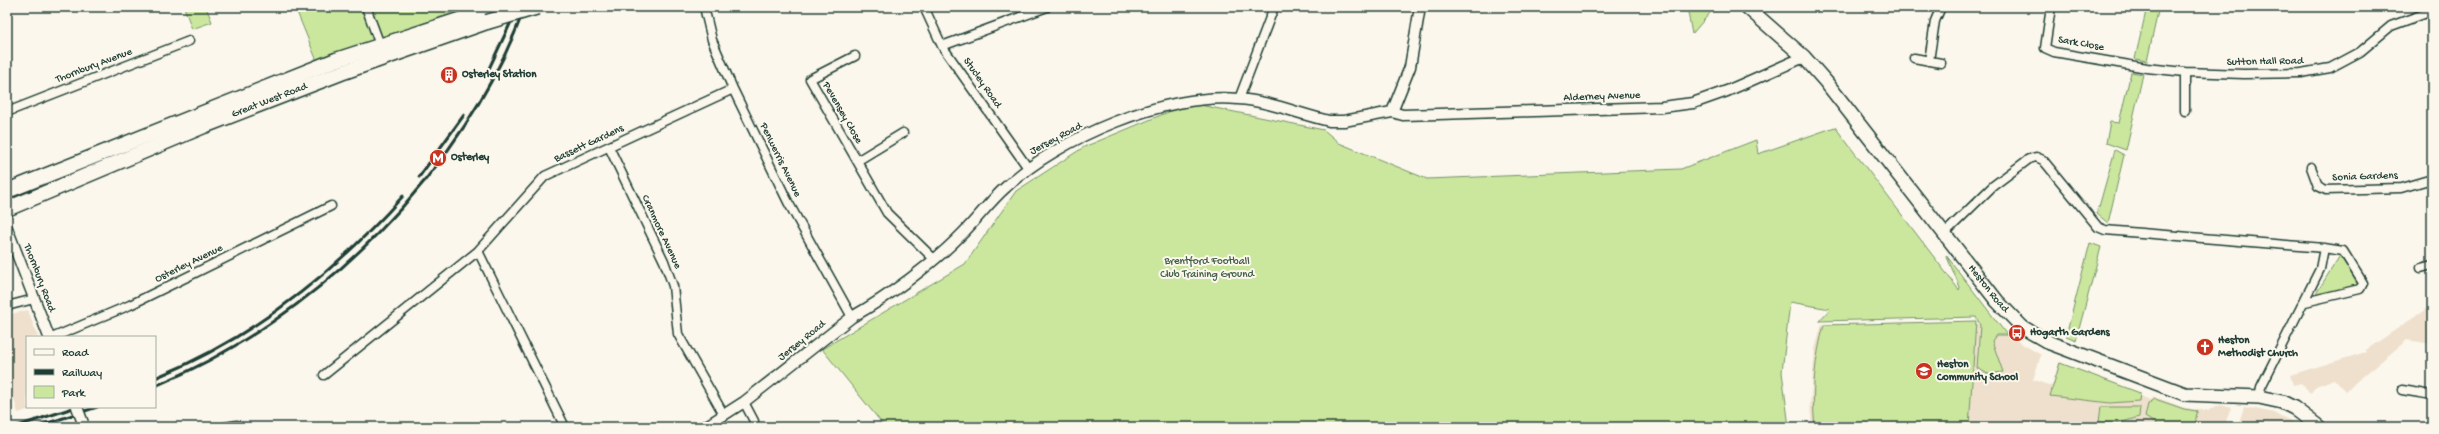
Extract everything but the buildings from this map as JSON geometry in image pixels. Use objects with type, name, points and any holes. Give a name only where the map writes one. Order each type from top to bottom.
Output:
[{"type":"highway","name":"Great West Road","points":[[7,209],[226,118],[341,73],[487,22],[538,7]]},
{"type":"highway","name":"Great West Road","points":[[7,192],[224,103],[380,45],[496,8]]},
{"type":"main road","name":"Heston Road","points":[[1748,7],[1804,57],[1848,109],[2004,310],[2018,324],[2036,336],[2185,394],[2259,397],[2282,402],[2294,408],[2319,427]]},
{"type":"street","points":[[366,7],[380,45]]},
{"type":"street","name":"Penwerris Avenue","points":[[704,7],[712,40],[733,89],[788,202],[852,317]]},
{"type":"street","name":"Stucley Road","points":[[924,7],[942,46],[1028,168]]},
{"type":"street","points":[[942,46],[1047,7]]},
{"type":"street","points":[[1238,98],[1274,7]]},
{"type":"street","points":[[1392,112],[1410,67],[1420,7]]},
{"type":"street","points":[[1929,61],[1935,21],[1941,7]]},
{"type":"street","name":"Sark Close","points":[[2051,7],[2045,48],[2130,65]]},
{"type":"street","name":"Sutton Hall Road","points":[[2130,65],[2185,72],[2286,74],[2330,68],[2360,52],[2391,26],[2432,11]]},
{"type":"street","name":"Thornbury Avenue","points":[[7,112],[189,41]]},
{"type":"street","name":"Pevensey Close","points":[[855,56],[810,80],[887,214],[934,259]]},
{"type":"street","name":"Alderney Avenue","points":[[1392,112],[1403,115],[1438,114],[1662,107],[1693,103],[1727,91],[1804,57]]},
{"type":"street","points":[[1914,58],[1941,63]]},
{"type":"street","points":[[2185,72],[2185,111]]},
{"type":"street","name":"Bassett Gardens","points":[[324,375],[478,251],[544,176],[733,89]]},
{"type":"street","name":"Jersey Road","points":[[705,427],[744,402],[852,317],[934,259],[962,234],[1005,187],[1028,168],[1069,143],[1155,107],[1193,99],[1238,98],[1329,121],[1344,122],[1392,112]]},
{"type":"street","name":"Pevensey Close","points":[[857,161],[903,133]]},
{"type":"street","name":"Cranmore Avenue","points":[[609,147],[664,261],[674,286],[678,334],[724,415]]},
{"type":"street","points":[[1945,234],[1993,186],[2029,159],[2036,157],[2043,160],[2098,227],[2105,230],[2324,248],[2343,251],[2363,283],[2360,289],[2305,302]]},
{"type":"street","name":"Sonia Gardens","points":[[2311,167],[2318,186],[2326,190],[2401,188],[2432,179]]},
{"type":"street","name":"Osterley Avenue","points":[[56,336],[130,305],[331,206]]},
{"type":"street","name":"Thornbury Road","points":[[7,228],[49,336]]},
{"type":"street","points":[[2259,397],[2261,387],[2305,302],[2320,269],[2324,248]]},
{"type":"street","points":[[478,251],[565,427]]},
{"type":"street","points":[[2422,268],[2432,265]]},
{"type":"street","points":[[7,306],[34,299]]},
{"type":"street","points":[[2402,390],[2432,395]]},
{"type":"street","points":[[744,402],[754,421],[753,427]]},
{"type":"street","points":[[77,408],[83,425]]},
{"type":"street","points":[[225,427],[237,425]]},
{"type":"shaded area","points":[[2432,305],[2432,344],[2407,340],[2345,391],[2334,379],[2316,386],[2310,394],[2301,383],[2293,385],[2290,375],[2366,352],[2366,350]]},
{"type":"shaded area","points":[[28,310],[38,336],[26,336],[26,408],[33,408],[18,413],[7,374],[7,315]]},
{"type":"shaded area","name":"Heston Community School","points":[[1822,324],[1988,324],[2041,355],[2033,380],[2052,386],[2059,362],[2141,393],[2141,396],[2150,400],[2155,397],[2185,408],[2198,410],[2209,410],[2221,405],[2231,408],[2225,424],[2228,425],[1812,427],[1810,405],[1815,349]]},
{"type":"shaded area","points":[[2244,407],[2275,413],[2302,427],[2240,427],[2238,425]]},
{"type":"green space","points":[[184,7],[206,7],[212,22],[192,29]]},
{"type":"green space","points":[[295,7],[469,7],[317,61]]},
{"type":"green space","points":[[1687,7],[1715,7],[1692,34]]},
{"type":"green space","points":[[2147,7],[2159,7],[2147,61],[2135,59]]},
{"type":"green space","points":[[2131,72],[2143,74],[2126,150],[2106,143],[2110,122],[2119,123]]},
{"type":"green space","name":"Brentford Football Club Training Ground","points":[[1190,103],[1324,130],[1339,143],[1427,179],[1681,169],[1756,140],[1758,154],[1835,127],[1959,290],[1960,287],[1946,255],[2007,335],[1996,335],[1992,341],[2003,372],[1988,374],[1977,368],[1980,325],[1976,317],[1819,321],[1830,309],[1790,302],[1782,372],[1789,427],[885,427],[822,349],[965,264],[1016,191],[1084,147]]},
{"type":"green space","points":[[2115,150],[2124,155],[2108,223],[2097,214]]},
{"type":"green space","points":[[2090,243],[2101,247],[2076,340],[2066,336]]},
{"type":"green space","points":[[2341,254],[2358,278],[2357,286],[2317,296],[2317,292]]},
{"type":"green space","points":[[1976,321],[1969,427],[1815,427],[1813,401],[1815,376],[1818,350],[1824,325]]},
{"type":"green space","points":[[2060,363],[2140,393],[2139,401],[2110,403],[2050,396]]},
{"type":"green space","points":[[2155,399],[2184,409],[2197,411],[2195,427],[2161,427],[2145,417],[2148,404]]},
{"type":"green space","points":[[2101,407],[2140,407],[2139,417],[2116,424],[2099,422]]},
{"type":"railway","points":[[485,77],[518,7]]},
{"type":"railway","points":[[156,386],[215,357],[273,322],[327,280],[378,233],[424,182],[464,126],[498,68],[525,7]]},
{"type":"railway","points":[[419,177],[464,115]]},
{"type":"railway","points":[[156,378],[225,344],[257,324],[289,301],[320,277],[349,251],[403,196]]},
{"type":"railway","points":[[15,427],[73,408]]},
{"type":"railway","points":[[36,427],[94,408]]},
{"type":"place","name":"Osterley Station","points":[[449,75]]},
{"type":"place","name":"Osterley","points":[[438,158]]},
{"type":"place","name":"Hogarth Gardens","points":[[2017,333]]},
{"type":"place","name":"Heston Methodist Church","points":[[2205,347]]},
{"type":"place","name":"Heston Community School","points":[[1924,371]]}]
